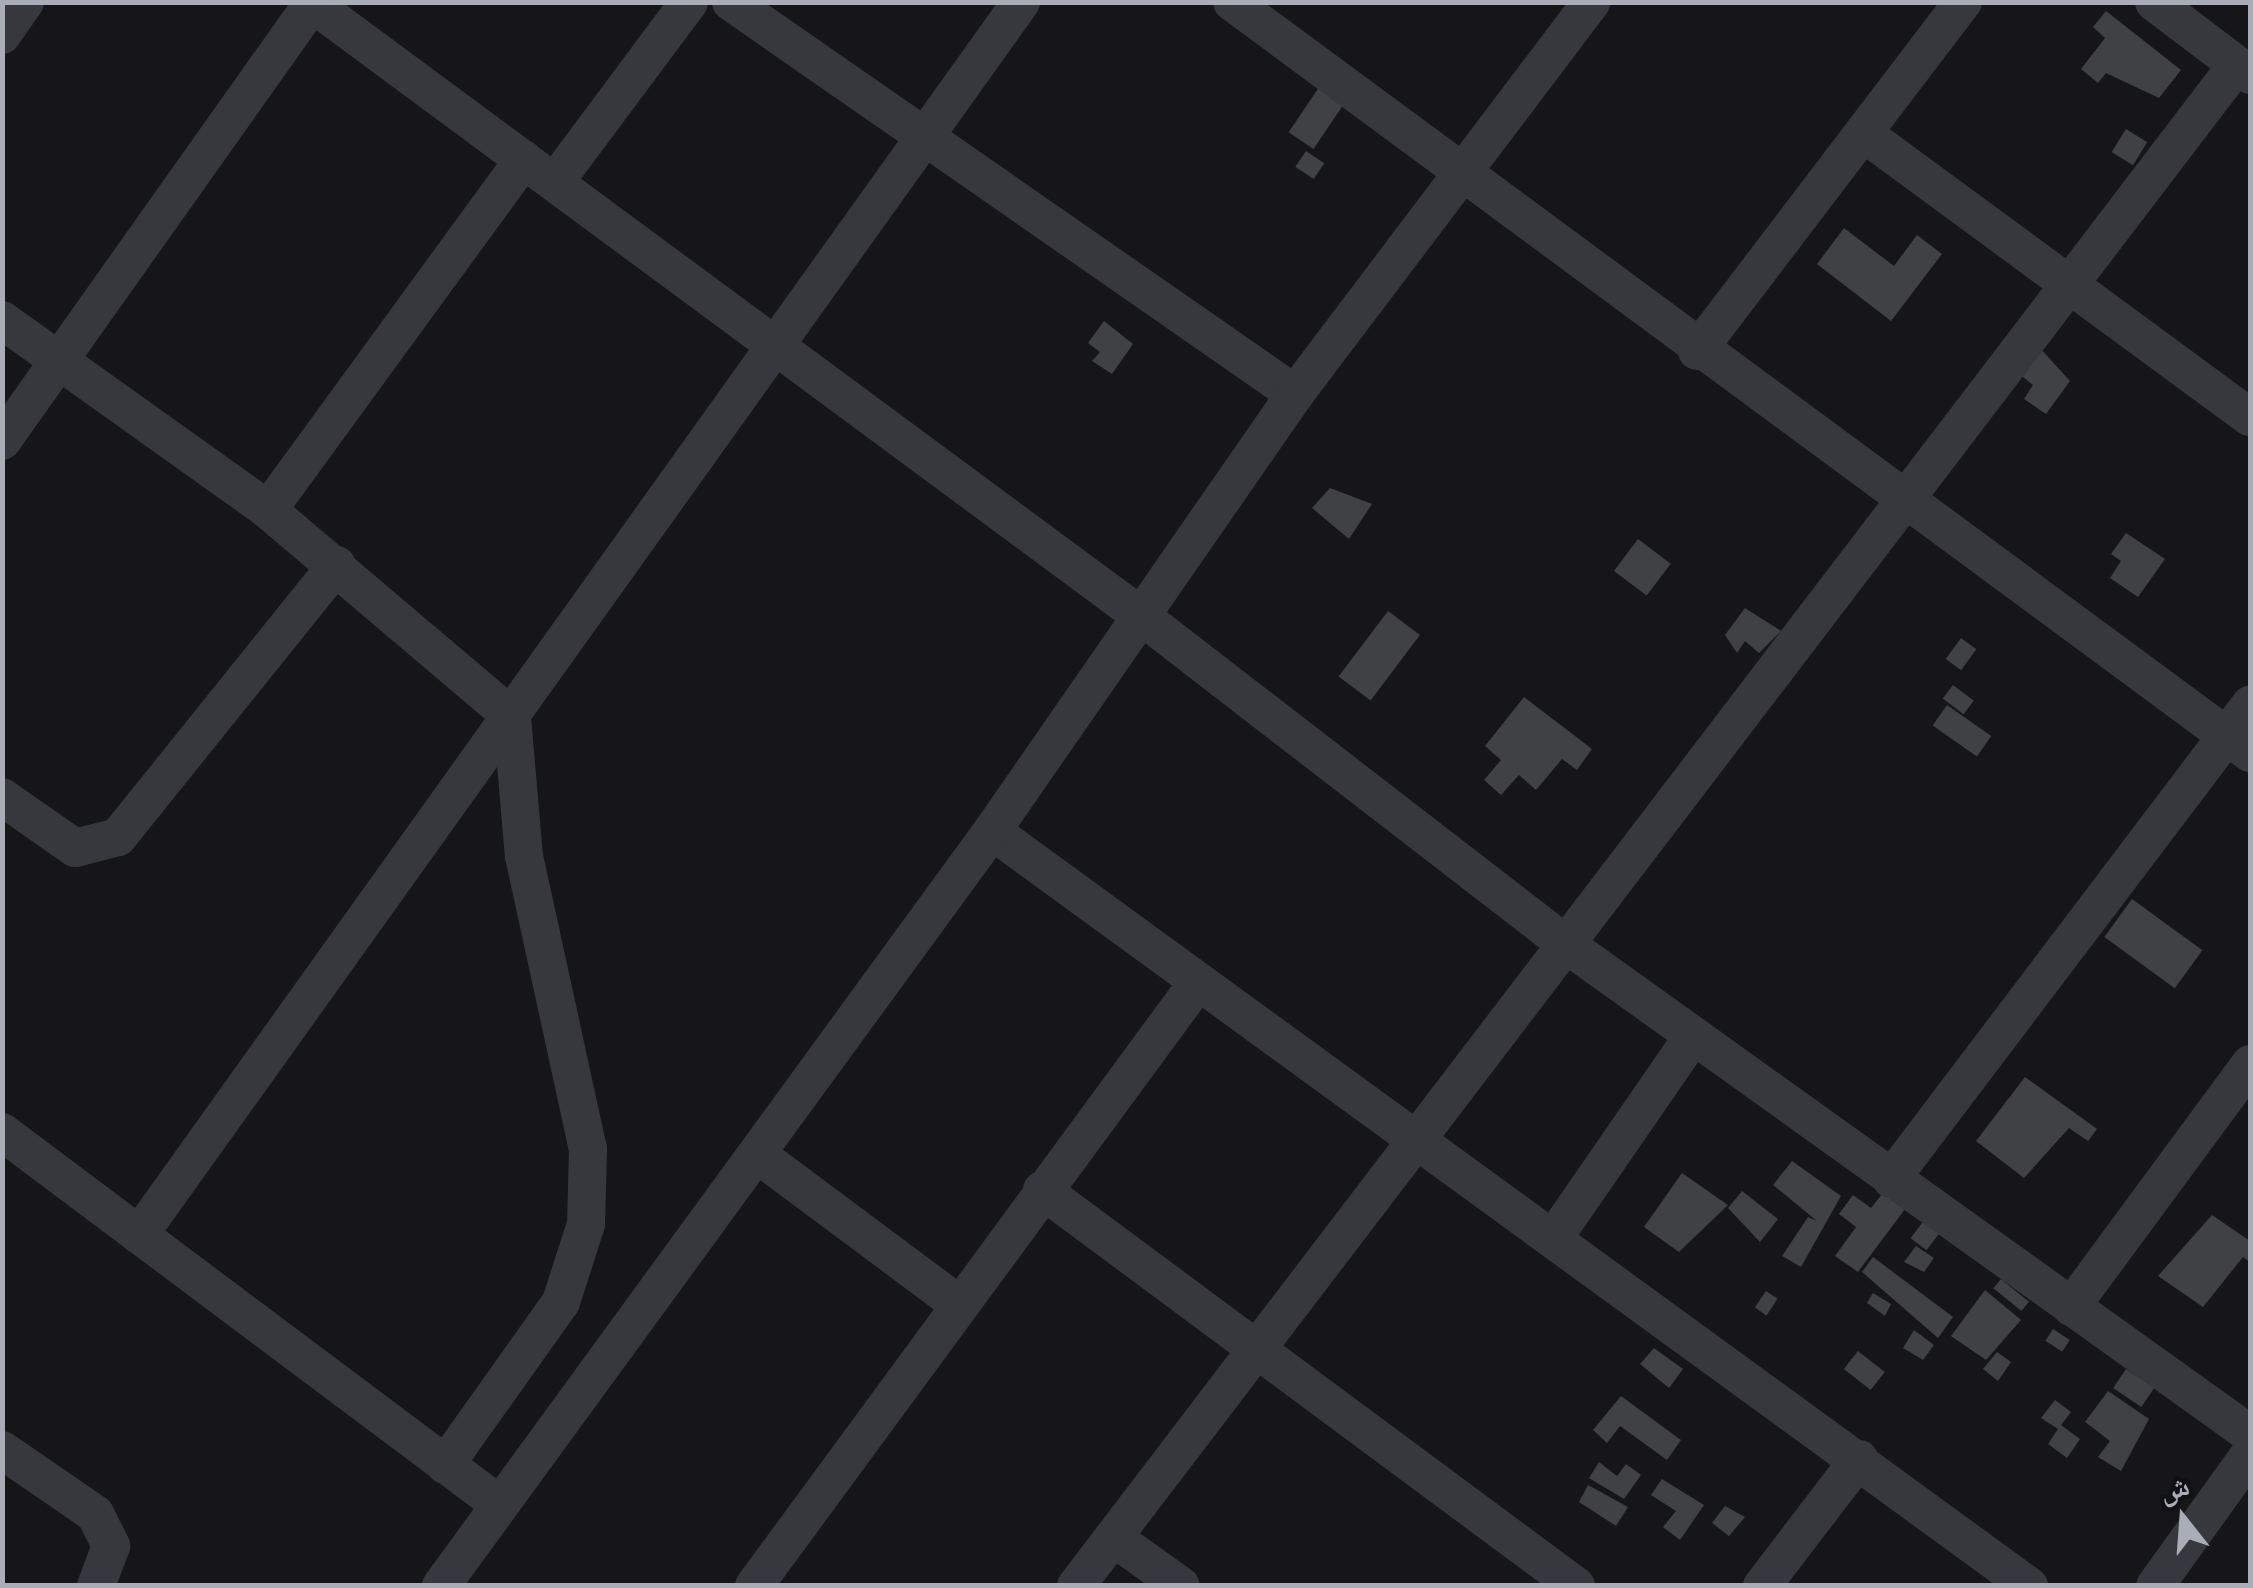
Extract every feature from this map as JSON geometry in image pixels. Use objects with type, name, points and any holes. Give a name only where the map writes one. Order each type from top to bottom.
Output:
[{"type":"street","points":[[2,35],[25,2]]},
{"type":"street","points":[[555,182],[689,2]]},
{"type":"street","points":[[730,2],[1295,394]]},
{"type":"street","points":[[139,1235],[1022,2]]},
{"type":"street","points":[[1232,2],[1462,180],[2239,745]]},
{"type":"street","points":[[441,1586],[992,831],[1295,394],[1462,180],[1591,2]]},
{"type":"street","points":[[1697,351],[1963,2]]},
{"type":"street","points":[[1076,1586],[1262,1351],[1417,1140],[2069,284],[2244,70],[2154,2]]},
{"type":"street","points":[[2,441],[62,363],[311,3],[1141,616],[1567,944],[2250,1434]]},
{"type":"street","points":[[1864,133],[2250,417]]},
{"type":"street","points":[[268,510],[524,158]]},
{"type":"street","points":[[2,320],[268,510],[512,718],[524,856],[588,1149],[586,1224],[560,1302],[446,1464]]},
{"type":"street","points":[[2,797],[75,848],[118,836],[337,565]]},
{"type":"street","points":[[1892,1179],[2239,745],[2250,705]]},
{"type":"street","points":[[992,831],[2029,1586]]},
{"type":"street","points":[[754,1586],[1198,982]]},
{"type":"street","points":[[1553,1239],[1693,1036]]},
{"type":"street","points":[[2070,1307],[2250,1064]]},
{"type":"street","points":[[2,1132],[500,1505]]},
{"type":"street","points":[[757,1154],[958,1304]]},
{"type":"street","points":[[1042,1190],[1576,1586]]},
{"type":"street","points":[[2,1450],[96,1514],[111,1546],[96,1586]]},
{"type":"street","points":[[2156,1586],[2250,1454]]},
{"type":"street","points":[[1762,1586],[1859,1459]]},
{"type":"street","points":[[1114,1538],[1181,1586]]},
{"type":"building","points":[[2106,11],[2181,70],[2159,98],[2106,73],[2098,83],[2081,69],[2105,38],[2093,27]]},
{"type":"building","points":[[1330,71],[1355,88],[1313,149],[1289,132]]},
{"type":"building","points":[[2126,129],[2147,142],[2133,165],[2112,152]]},
{"type":"building","points":[[1306,151],[1324,163],[1314,179],[1295,167]]},
{"type":"building","points":[[1844,228],[1894,266],[1917,235],[1942,254],[1891,321],[1817,264]]},
{"type":"building","points":[[1104,321],[1133,344],[1112,374],[1092,361],[1100,352],[1088,343]]},
{"type":"building","points":[[2038,346],[2070,381],[2046,414],[2024,399],[2033,385],[2018,373]]},
{"type":"building","points":[[1330,488],[1372,504],[1349,539],[1312,508]]},
{"type":"building","points":[[2126,533],[2165,559],[2138,597],[2110,578],[2121,561],[2111,554]]},
{"type":"building","points":[[1638,539],[1671,564],[1647,596],[1614,571]]},
{"type":"building","points":[[1745,608],[1781,631],[1759,653],[1745,641],[1737,653],[1725,635]]},
{"type":"building","points":[[1388,611],[1420,635],[1371,701],[1339,676]]},
{"type":"building","points":[[1961,638],[1976,649],[1961,670],[1946,659]]},
{"type":"building","points":[[1953,685],[1974,701],[1964,714],[1943,699]]},
{"type":"building","points":[[1524,697],[1592,749],[1577,770],[1562,759],[1536,790],[1519,775],[1501,795],[1484,780],[1501,760],[1485,746]]},
{"type":"building","points":[[1947,705],[1991,736],[1977,756],[1933,725]]},
{"type":"building","points":[[2132,899],[2202,950],[2175,988],[2104,937]]},
{"type":"building","points":[[2025,1077],[2097,1129],[2088,1141],[2069,1128],[2024,1178],[1976,1141]]},
{"type":"building","points":[[1792,1161],[1841,1196],[1801,1267],[1782,1256],[1808,1217],[1817,1221],[1773,1185]]},
{"type":"building","points":[[1682,1173],[1728,1205],[1679,1252],[1644,1227]]},
{"type":"building","points":[[1886,1189],[1908,1205],[1858,1272],[1835,1256],[1856,1227],[1839,1214],[1853,1195],[1871,1208]]},
{"type":"building","points":[[1742,1191],[1778,1219],[1760,1242],[1728,1208]]},
{"type":"building","points":[[2212,1215],[2250,1241],[2250,1262],[2243,1257],[2203,1307],[2158,1276]]},
{"type":"building","points":[[1925,1219],[1941,1231],[1927,1250],[1911,1238]]},
{"type":"building","points":[[1916,1246],[1934,1258],[1924,1272],[1904,1262]]},
{"type":"building","points":[[1873,1257],[1953,1317],[1938,1338],[1862,1272]]},
{"type":"building","points":[[2001,1279],[2029,1302],[2021,1311],[1993,1288]]},
{"type":"building","points":[[1985,1290],[2021,1320],[1986,1360],[1951,1336]]},
{"type":"building","points":[[1766,1291],[1778,1299],[1766,1315],[1755,1308]]},
{"type":"building","points":[[1873,1293],[1891,1304],[1885,1316],[1867,1303]]},
{"type":"building","points":[[2053,1329],[2070,1340],[2062,1352],[2045,1341]]},
{"type":"building","points":[[1914,1330],[1934,1345],[1923,1360],[1903,1348]]},
{"type":"building","points":[[1654,1348],[1683,1369],[1669,1388],[1640,1364]]},
{"type":"building","points":[[1858,1351],[1885,1372],[1871,1390],[1844,1369]]},
{"type":"building","points":[[1997,1352],[2011,1362],[1998,1381],[1983,1369]]},
{"type":"building","points":[[2126,1369],[2154,1388],[2141,1407],[2113,1388]]},
{"type":"building","points":[[2108,1391],[2149,1419],[2121,1471],[2098,1457],[2110,1441],[2085,1422]]},
{"type":"building","points":[[1621,1396],[1681,1440],[1667,1460],[1620,1426],[1607,1443],[1593,1430]]},
{"type":"building","points":[[2055,1400],[2071,1412],[2061,1425],[2080,1439],[2067,1458],[2048,1444],[2058,1429],[2041,1418]]},
{"type":"building","points":[[1599,1462],[1617,1476],[1626,1464],[1641,1475],[1624,1499],[1589,1478]]},
{"type":"building","points":[[1662,1479],[1704,1505],[1680,1540],[1663,1527],[1676,1511],[1651,1495]]},
{"type":"building","points":[[1588,1485],[1628,1507],[1616,1526],[1579,1502]]},
{"type":"building","points":[[1725,1506],[1745,1517],[1729,1536],[1712,1523]]}]
